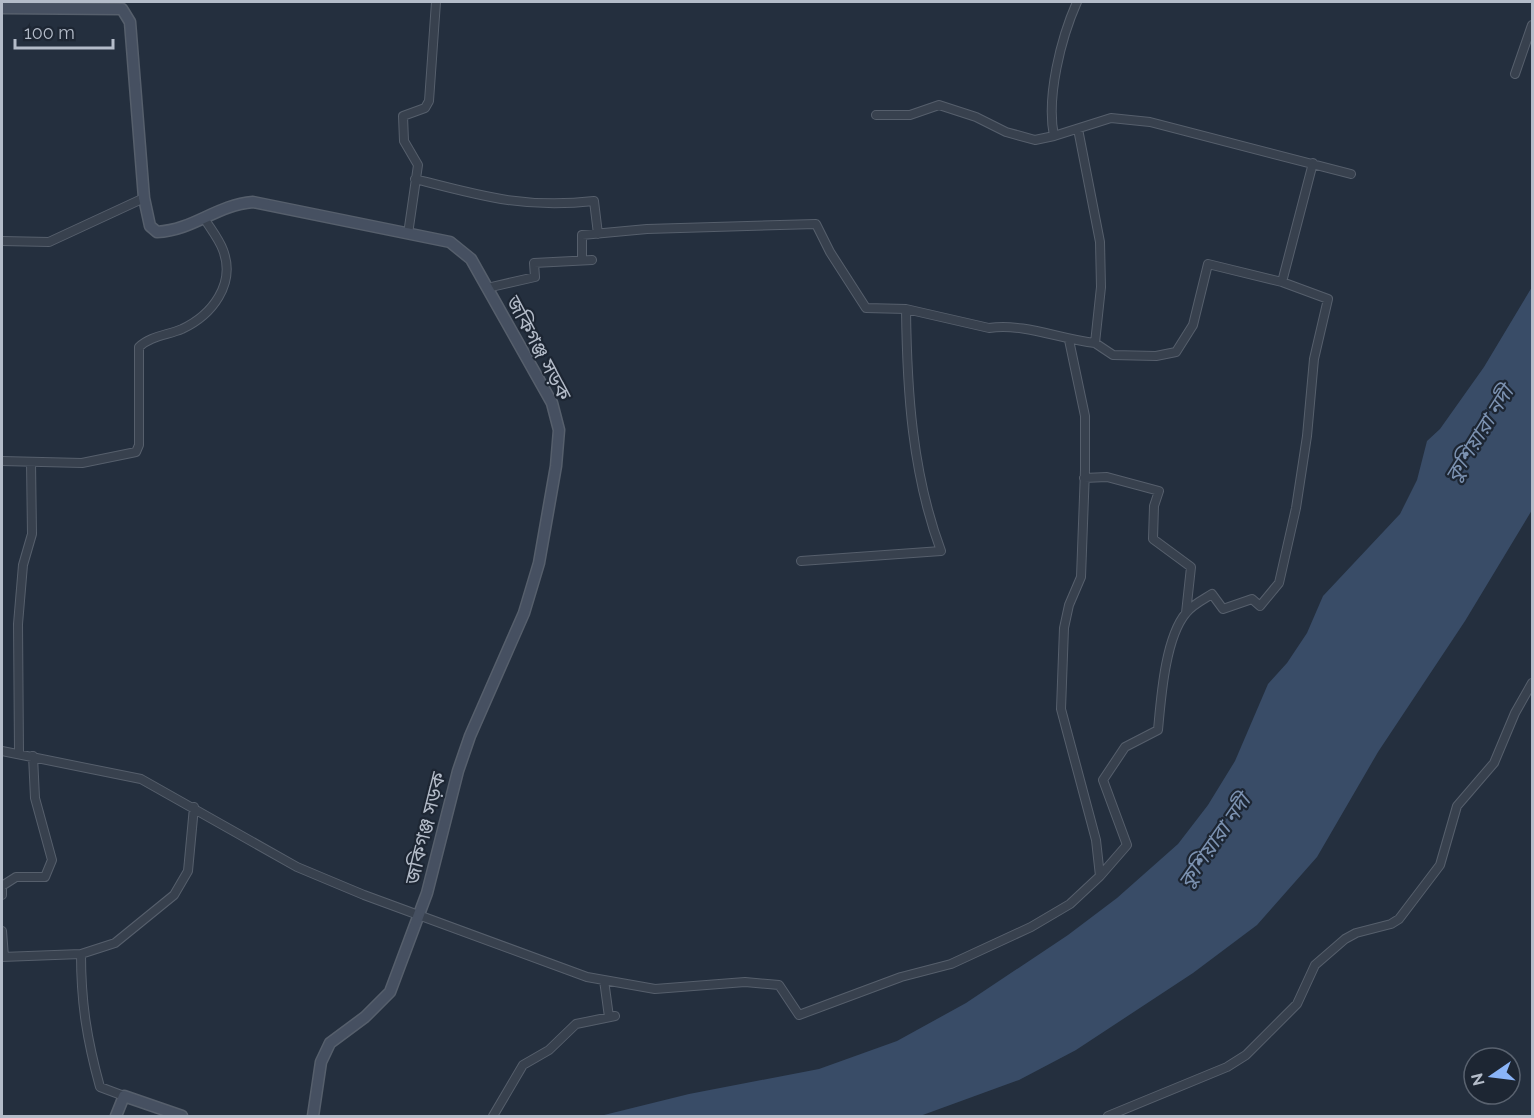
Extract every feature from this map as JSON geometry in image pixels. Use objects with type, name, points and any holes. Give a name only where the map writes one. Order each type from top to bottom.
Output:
[{"type":"main road","name":"জকিগঞ্জ সড়ক","points":[[2,8],[19,5],[122,9],[130,22],[144,198],[150,226],[157,232],[177,231],[232,204],[254,202],[450,242],[471,259],[552,403],[559,430],[556,466],[539,562],[524,613],[470,736],[458,771],[427,893],[390,992],[365,1017],[330,1043],[321,1062],[313,1116]]},
{"type":"main road","points":[[116,1116],[124,1096],[182,1116]]},
{"type":"street","points":[[408,234],[418,165],[404,141],[404,116],[424,108],[429,100],[436,2]]},
{"type":"street","points":[[1053,136],[1051,114],[1055,85],[1070,17],[1077,2]]},
{"type":"street","points":[[1515,74],[1533,25]]},
{"type":"street","points":[[876,115],[910,115],[939,105],[976,117],[1006,132],[1035,140],[1111,118],[1150,122],[1351,174]]},
{"type":"street","points":[[1078,129],[1100,242],[1101,287],[1095,343]]},
{"type":"street","points":[[1282,282],[1313,163]]},
{"type":"street","points":[[416,179],[481,196],[529,205],[562,205],[594,201],[598,234]]},
{"type":"street","points":[[2,242],[49,242],[144,198]]},
{"type":"street","points":[[2,461],[82,463],[136,452],[139,445],[139,347],[198,320],[214,305],[224,287],[226,269],[223,249],[204,218]]},
{"type":"street","points":[[582,260],[582,235],[647,229],[816,224],[830,252],[866,308],[906,309],[989,328],[1003,326],[1036,330],[1070,340],[1095,343],[1113,355],[1156,356],[1176,352],[1193,325],[1208,264],[1282,282],[1328,299],[1314,359],[1304,464],[1279,583],[1260,606],[1252,599],[1223,609],[1212,594],[1186,613]]},
{"type":"street","points":[[487,288],[535,277],[534,263],[592,260]]},
{"type":"street","points":[[801,561],[941,551],[926,511],[918,478],[909,405],[906,309]]},
{"type":"street","points":[[1070,340],[1085,416],[1084,478],[1081,577],[1069,605],[1064,628],[1061,709],[1096,840],[1100,876]]},
{"type":"street","points":[[19,753],[18,624],[23,564],[32,534],[31,462]]},
{"type":"street","points":[[2,752],[19,753],[141,779],[297,867],[418,916],[587,977],[655,989],[744,982],[779,985],[799,1015],[901,977],[951,964],[1021,932],[1070,904],[1100,876],[1127,845],[1103,780],[1125,747],[1158,730],[1163,683],[1172,642],[1186,613],[1191,567],[1153,539],[1154,506],[1159,491],[1107,477],[1084,478]]},
{"type":"street","points":[[1108,1116],[1227,1067],[1246,1055],[1297,1004],[1315,965],[1350,936],[1391,924],[1399,919],[1440,865],[1457,806],[1494,763],[1515,713],[1533,683]]},
{"type":"street","points":[[2,896],[2,886],[16,877],[45,877],[52,860],[34,798],[33,756]]},
{"type":"street","points":[[2,931],[3,957],[81,954],[115,943],[174,895],[188,871],[194,807]]},
{"type":"street","points":[[81,954],[81,998],[88,1042],[100,1087],[124,1096]]},
{"type":"street","points":[[493,1116],[523,1065],[549,1050],[576,1024],[612,1016],[604,980]]},
{"type":"water","name":"কুশিয়ারা নদী","points":[[1532,287],[1532,510],[1465,621],[1378,752],[1317,857],[1257,925],[1193,973],[1076,1050],[1019,1080],[920,1116],[600,1116],[689,1094],[819,1069],[897,1041],[966,1003],[1068,935],[1117,898],[1178,844],[1208,805],[1235,761],[1268,684],[1287,663],[1307,633],[1323,596],[1400,514],[1417,480],[1427,441],[1440,429],[1484,367]]}]
